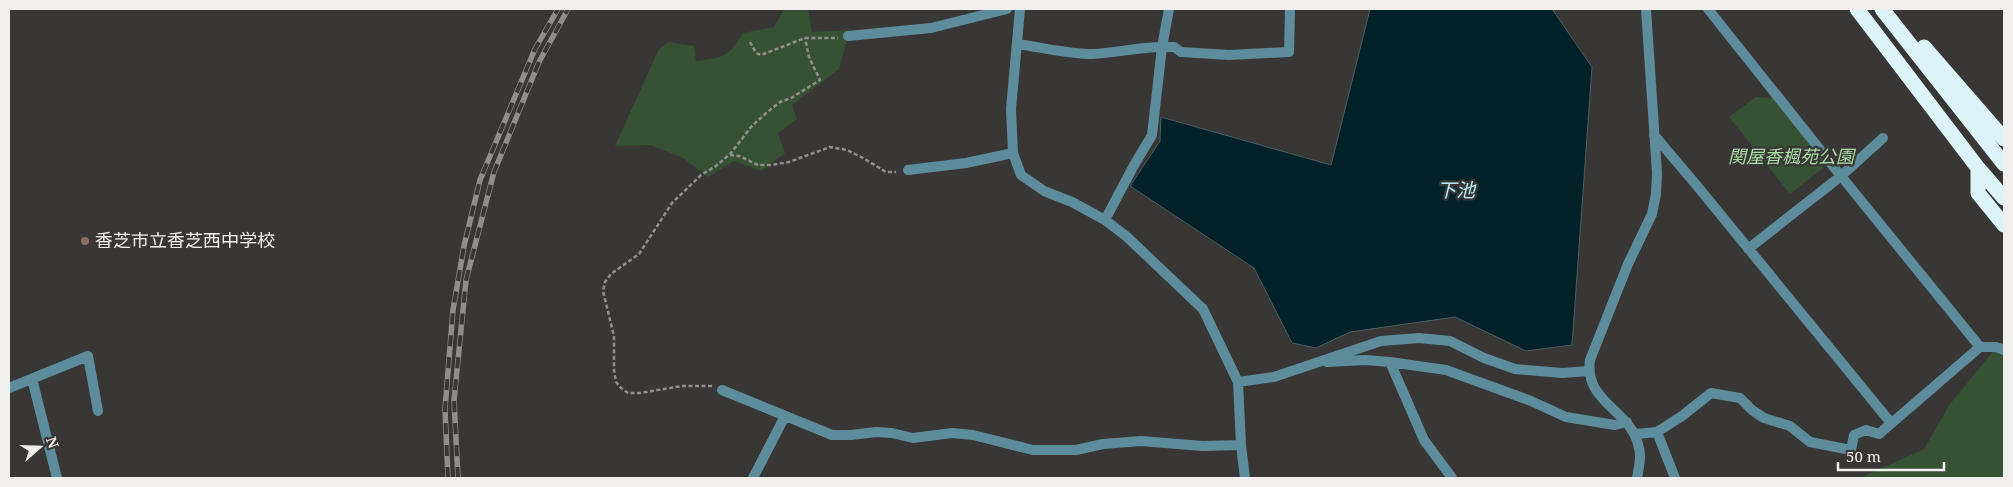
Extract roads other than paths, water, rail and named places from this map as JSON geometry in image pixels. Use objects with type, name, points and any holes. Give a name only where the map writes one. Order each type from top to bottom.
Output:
[{"type":"highway","points":[[1857,9],[1978,168],[2004,198]]},
{"type":"highway","points":[[1882,9],[2004,164]]},
{"type":"highway","points":[[1901,35],[1916,38],[2004,139]]},
{"type":"highway","points":[[1978,168],[1978,193],[2004,225]]},
{"type":"street","points":[[848,36],[931,28],[1007,9]]},
{"type":"street","points":[[1020,9],[1011,109],[1013,153],[1021,175],[1044,190],[1072,202],[1105,220],[1126,236],[1203,309],[1238,382],[1241,445],[1245,478]]},
{"type":"street","points":[[1105,220],[1132,167],[1152,136],[1162,47],[1169,9]]},
{"type":"street","points":[[1017,44],[1090,54],[1113,53],[1146,47],[1174,46],[1181,52],[1229,55],[1289,52],[1290,9]]},
{"type":"street","points":[[1637,478],[1640,462],[1639,445],[1635,434],[1627,422],[1596,392],[1590,381],[1589,371],[1590,360],[1628,264],[1652,214],[1656,194],[1657,173],[1646,9]]},
{"type":"street","points":[[1708,9],[1840,176],[1980,347]]},
{"type":"street","points":[[1654,135],[1891,423]]},
{"type":"street","points":[[1748,249],[1840,176],[1883,138]]},
{"type":"street","points":[[908,170],[966,164],[1013,153]]},
{"type":"street","points":[[1238,382],[1274,377],[1381,341],[1419,338],[1450,340],[1484,358],[1515,369],[1562,373],[1589,371]]},
{"type":"street","points":[[1635,434],[1657,432],[1712,393],[1740,398],[1752,410],[1764,418],[1790,426],[1810,442],[1851,450],[1854,435],[1866,430],[1878,434],[1980,347],[1996,347],[2004,350]]},
{"type":"street","points":[[9,388],[88,356],[98,411]]},
{"type":"street","points":[[1316,363],[1366,360],[1390,362],[1454,373],[1531,401],[1566,417],[1616,425],[1627,422]]},
{"type":"street","points":[[1390,362],[1424,440],[1452,478]]},
{"type":"street","points":[[32,379],[57,478]]},
{"type":"street","points":[[722,390],[832,435],[884,433],[913,438],[952,433],[973,435],[1032,450],[1076,450],[1104,444],[1141,441],[1202,446],[1241,445]]},
{"type":"street","points":[[753,478],[785,416]]},
{"type":"street","points":[[1657,432],[1675,478]]},
{"type":"water","name":"下池","points":[[1370,9],[1552,9],[1592,67],[1572,345],[1526,351],[1455,317],[1350,332],[1316,348],[1292,343],[1254,268],[1130,186],[1160,141],[1161,117],[1331,165]]},
{"type":"railway","points":[[448,478],[445,409],[453,310],[464,246],[480,180],[535,49],[558,9]]},
{"type":"railway","points":[[458,478],[454,400],[466,280],[494,172],[539,62],[568,9]]},
{"type":"place","name":"香芝市立香芝西中学校","points":[[85,241]]},
{"type":"park label","name":"関屋香楓苑公園","points":[[1791,157]]}]
